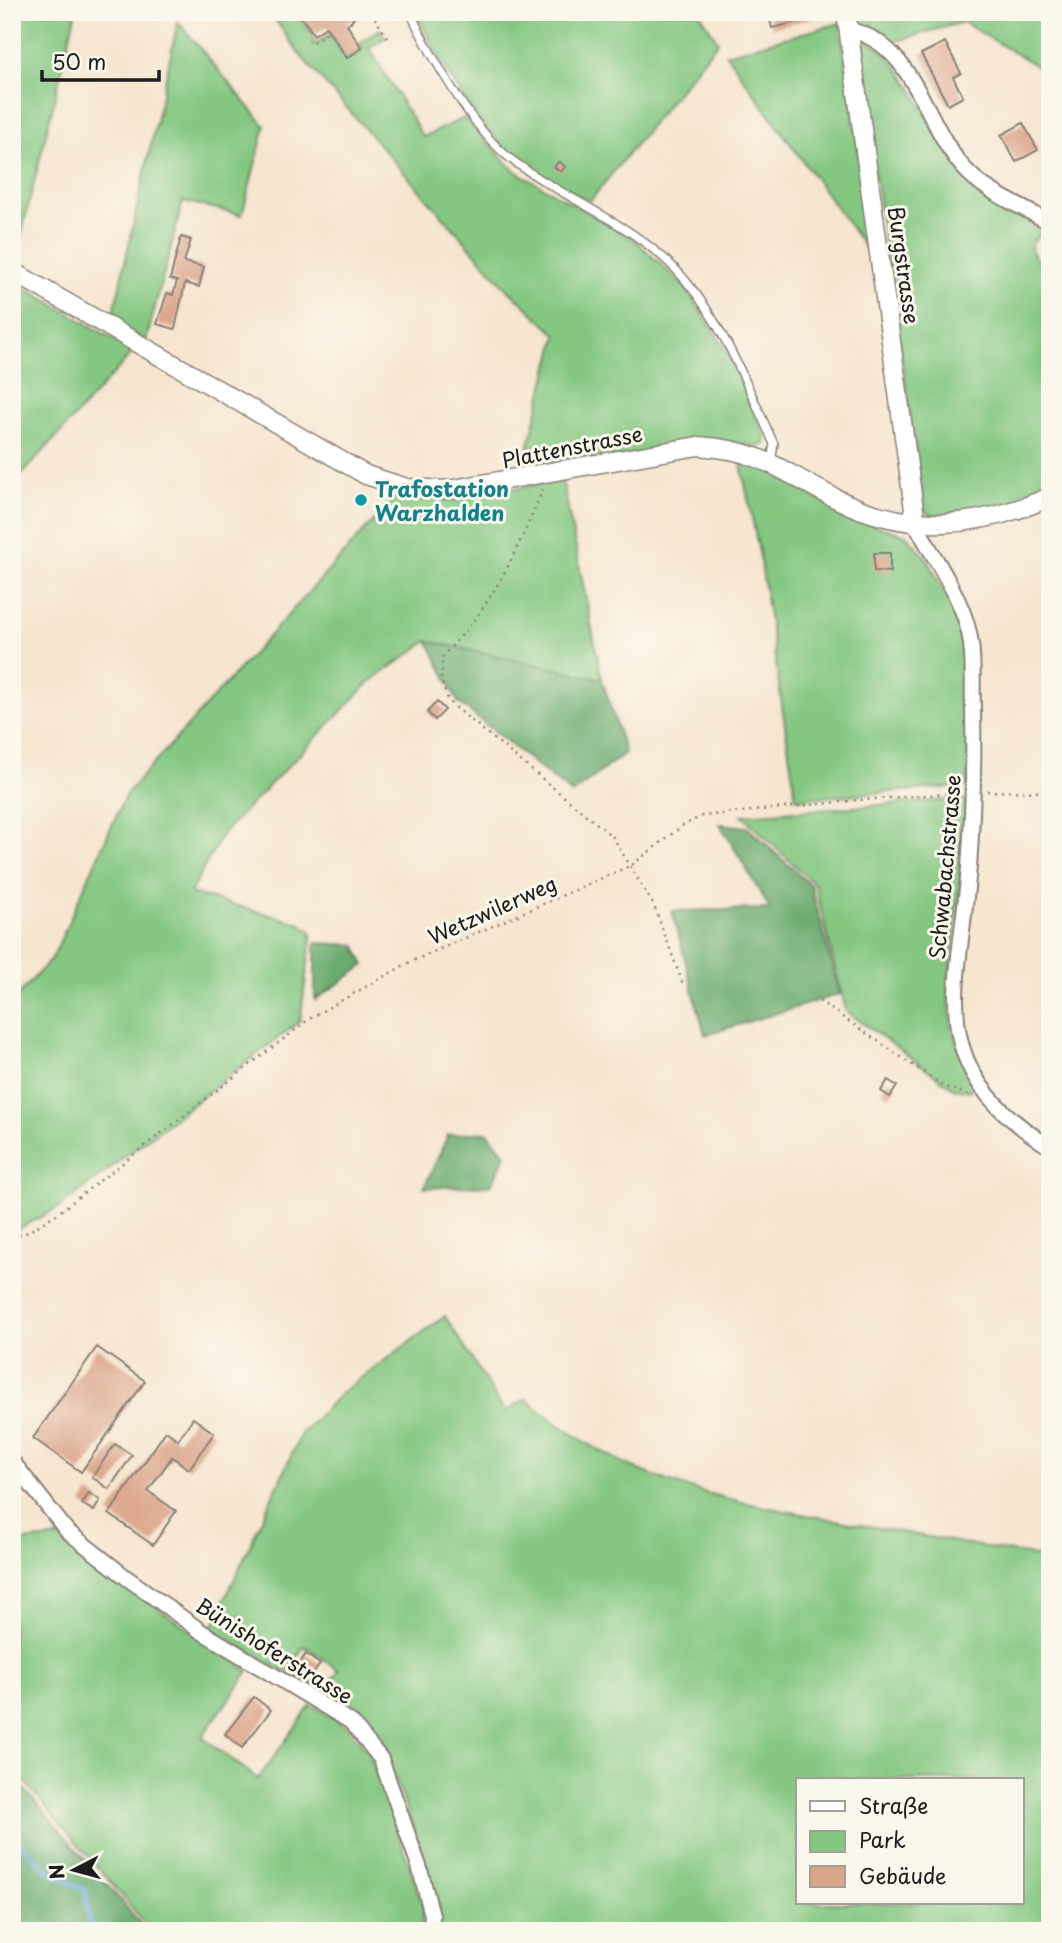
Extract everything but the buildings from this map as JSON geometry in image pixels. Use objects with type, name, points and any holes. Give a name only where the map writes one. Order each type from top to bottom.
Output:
[{"type":"street","points":[[847,21],[877,40],[905,71],[963,168],[993,191],[1050,223]]},
{"type":"street","name":"Burgstrasse","points":[[847,21],[916,524]]},
{"type":"street","name":"Plattenstrasse","points":[[12,271],[366,475],[407,488],[448,490],[698,446],[731,448],[771,462],[837,499],[886,518],[916,524],[958,524],[995,516],[1050,497]]},
{"type":"street","name":"Schwabachstrasse","points":[[916,524],[960,606],[971,643],[975,792],[954,998],[965,1055],[983,1093],[1012,1121],[1050,1147]]},
{"type":"street","name":"Bünishoferstrasse","points":[[12,1461],[67,1531],[127,1578],[202,1632],[351,1722],[381,1759],[419,1866],[432,1915],[431,1931]]},
{"type":"lane","points":[[410,12],[465,106],[486,135],[509,158],[645,242],[685,280],[724,335],[774,444],[771,462]]},
{"type":"path","points":[[370,12],[389,40]]},
{"type":"path","points":[[313,42],[329,31]]},
{"type":"path","points":[[549,474],[516,551],[490,601],[466,632],[443,655],[441,680],[449,702],[613,836],[632,864],[658,916],[684,987]]},
{"type":"path","name":"Wetzwilerweg","points":[[12,1237],[58,1213],[312,1017],[408,963],[632,864],[682,826],[702,816],[859,800],[975,792],[1050,792]]},
{"type":"path","points":[[819,1001],[955,1093],[973,1096],[983,1093]]},
{"type":"green space","points":[[12,12],[76,12],[14,264],[12,263]]},
{"type":"green space","points":[[270,12],[296,12],[314,36],[312,46],[330,34],[346,59],[363,48],[360,43],[380,29],[385,38],[369,48],[423,137],[464,118],[515,171],[635,240],[683,285],[724,346],[766,438],[765,444],[758,447],[726,442],[522,472],[557,335],[508,290],[299,54]]},
{"type":"green space","points":[[415,12],[699,12],[718,42],[590,201],[528,167],[488,130],[448,73]]},
{"type":"green space","points":[[851,12],[1050,12],[1050,74],[963,22],[886,44],[858,23]]},
{"type":"green space","points":[[178,22],[265,126],[242,215],[183,201],[146,341],[112,321]]},
{"type":"green space","points":[[840,23],[874,260],[726,54]]},
{"type":"green space","points":[[864,40],[878,48],[905,78],[967,179],[1000,204],[1044,230],[1032,243],[1031,250],[1050,278],[1050,491],[1044,494],[958,516],[929,515],[924,509],[856,47]]},
{"type":"green space","points":[[12,280],[134,351],[12,486]]},
{"type":"green space","points":[[740,459],[771,472],[851,518],[906,535],[926,557],[952,606],[965,646],[968,786],[796,799],[760,557]]},
{"type":"green space","points":[[560,481],[563,484],[602,679],[428,641],[370,682],[223,833],[190,893],[299,923],[312,932],[300,1021],[60,1207],[12,1232],[12,1002],[53,957],[126,794],[396,496],[464,497]]},
{"type":"green space","points":[[428,641],[602,679],[625,753],[572,794],[458,702]]},
{"type":"green space","points":[[962,799],[969,803],[948,992],[953,1030],[972,1086],[970,1091],[953,1088],[846,1011],[815,885],[742,815]]},
{"type":"green space","points":[[720,824],[747,827],[811,886],[840,994],[705,1035],[672,911],[770,909]]},
{"type":"green space","points":[[315,943],[355,945],[365,965],[315,1000]]},
{"type":"green space","points":[[487,1132],[506,1155],[491,1185],[424,1188],[448,1135]]},
{"type":"green space","points":[[445,1316],[505,1412],[526,1399],[563,1428],[600,1451],[637,1469],[713,1495],[753,1504],[1050,1559],[1050,1931],[438,1931],[432,1889],[423,1858],[400,1791],[376,1738],[366,1724],[321,1693],[339,1670],[304,1646],[287,1673],[211,1630],[301,1434],[342,1392]]},
{"type":"green space","points":[[65,1537],[108,1573],[249,1671],[202,1737],[258,1779],[311,1705],[343,1723],[367,1750],[389,1806],[423,1907],[422,1931],[152,1931],[12,1767],[12,1557],[23,1541]]},
{"type":"green space","points":[[12,1775],[147,1931],[12,1931]]},
{"type":"waterway","points":[[12,1836],[49,1872],[86,1891],[90,1931]]},
{"type":"place","name":"Trafostation Warzhalden","points":[[361,500]]}]
